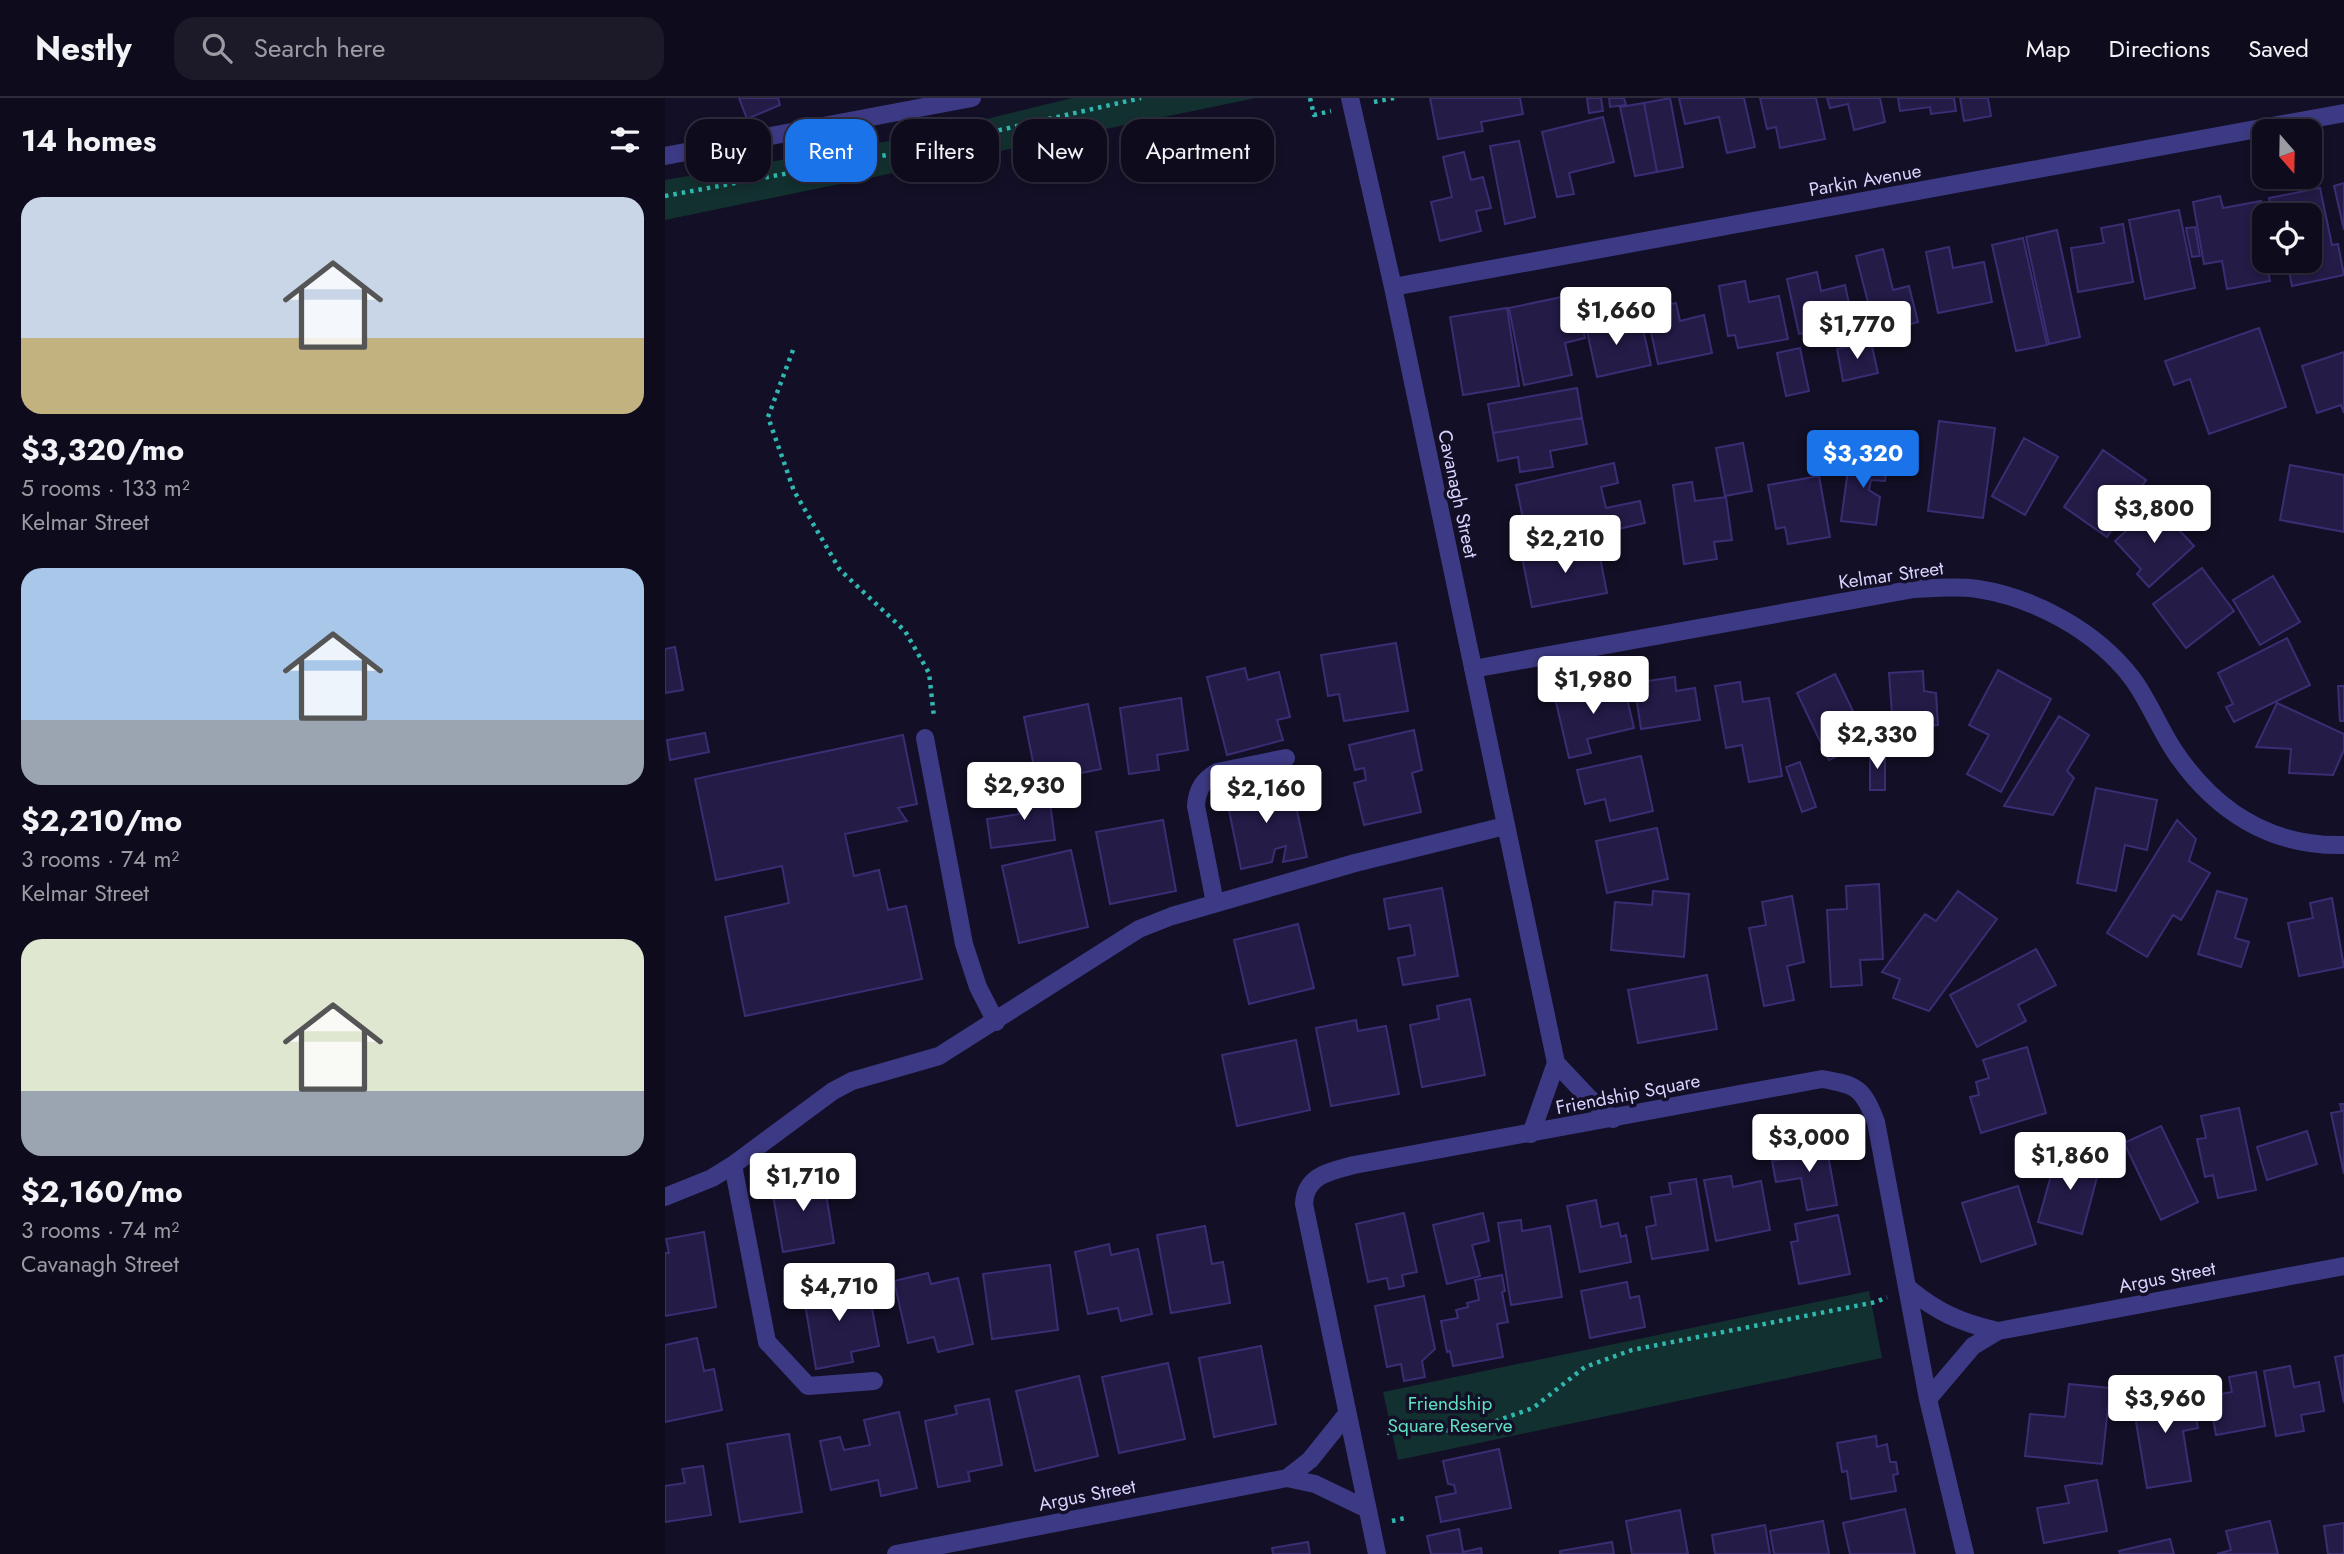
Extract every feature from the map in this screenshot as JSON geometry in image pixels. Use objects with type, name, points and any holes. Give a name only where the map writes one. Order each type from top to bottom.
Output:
[{"type":"street","points":[[665,156],[905,105],[972,98]]},
{"type":"street","name":"Cavanagh Street","points":[[1350,98],[1393,287],[1556,1063]]},
{"type":"street","name":"Parkin Avenue","points":[[1393,287],[2344,113]]},
{"type":"street","name":"Kelmar Street","points":[[1473,670],[1914,589],[1950,587],[1978,590],[2004,596],[2054,615],[2084,633],[2104,650],[2130,677],[2150,706],[2174,751],[2199,783],[2225,808],[2257,827],[2287,838],[2326,845],[2344,845]]},
{"type":"street","points":[[925,738],[964,944],[978,987],[996,1021]]},
{"type":"street","points":[[1215,903],[1196,795],[1207,778],[1217,772],[1286,758]]},
{"type":"street","points":[[665,1197],[712,1178],[733,1165],[833,1091],[868,1075],[939,1056],[1139,929],[1215,903],[1407,849],[1505,826]]},
{"type":"street","points":[[1531,1134],[1556,1063],[1613,1119]]},
{"type":"street","name":"Friendship Square","points":[[1377,1554],[1304,1204],[1307,1187],[1315,1178],[1355,1165],[1822,1079],[1849,1084],[1867,1098],[1876,1122],[1928,1399],[1965,1554]]},
{"type":"street","points":[[733,1165],[767,1342],[808,1386],[874,1381]]},
{"type":"street","name":"Argus Street","points":[[1928,1399],[1973,1346],[1998,1331],[2344,1266]]},
{"type":"street","name":"Argus Street","points":[[1908,1288],[1932,1307],[1969,1324],[1998,1331]]},
{"type":"street","name":"Argus Street","points":[[1287,1478],[1310,1460],[1347,1414]]},
{"type":"street","name":"Argus Street","points":[[896,1554],[1287,1478],[1315,1484],[1367,1509]]},
{"type":"path","points":[[665,196],[903,152],[1141,98]]},
{"type":"path","points":[[793,350],[768,417],[794,491],[840,570],[905,631],[929,673],[934,718],[925,738]]},
{"type":"path","points":[[1387,1433],[1407,1429],[1468,1431],[1533,1408],[1585,1367],[1632,1350],[1876,1302],[1908,1288]]},
{"type":"green space","points":[[1072,98],[1256,98],[1154,119],[1121,119],[1121,126],[1107,129],[1107,119],[1013,119],[1013,148],[999,151],[999,119],[987,119]]},
{"type":"green space","points":[[891,141],[891,173],[877,176],[877,143]]},
{"type":"green space","points":[[785,159],[785,182],[849,182],[665,220],[665,180],[686,176],[686,182],[771,182],[771,162]]},
{"type":"green space","name":"Friendship Square Reserve","points":[[1869,1291],[1882,1358],[1398,1460],[1383,1392]]},
{"type":"building","points":[[739,98],[778,98],[780,105],[747,119]]},
{"type":"building","points":[[1430,98],[1520,98],[1523,114],[1481,122],[1483,131],[1438,139]]},
{"type":"building","points":[[1587,98],[1601,98],[1603,111],[1589,113]]},
{"type":"building","points":[[1609,98],[1624,98],[1626,105],[1610,107]]},
{"type":"building","points":[[1670,98],[1683,167],[1657,172],[1644,103]]},
{"type":"building","points":[[1679,98],[1744,98],[1755,147],[1727,153],[1719,117],[1685,124]]},
{"type":"building","points":[[1760,98],[1816,98],[1825,139],[1780,148],[1776,127],[1767,129]]},
{"type":"building","points":[[1827,98],[1880,98],[1885,122],[1854,130],[1848,104],[1830,108]]},
{"type":"building","points":[[1898,98],[1954,98],[1956,111],[1931,114],[1930,107],[1900,111]]},
{"type":"building","points":[[1960,98],[1988,98],[1991,116],[1964,121]]},
{"type":"building","points":[[1644,103],[1657,172],[1635,176],[1620,107]]},
{"type":"building","points":[[1603,117],[1614,162],[1569,173],[1574,194],[1557,197],[1542,132]]},
{"type":"building","points":[[1519,141],[1535,217],[1505,224],[1490,146]]},
{"type":"building","points":[[1464,152],[1471,180],[1483,177],[1491,208],[1476,211],[1481,231],[1440,241],[1431,202],[1452,197],[1443,157]]},
{"type":"building","points":[[2344,183],[2344,230],[2334,186]]},
{"type":"building","points":[[2320,189],[2332,245],[2338,244],[2344,275],[2292,286],[2289,273],[2322,273],[2322,203],[2270,203],[2269,198]]},
{"type":"building","points":[[2220,196],[2223,208],[2261,201],[2252,203],[2252,273],[2268,273],[2270,281],[2227,289],[2222,261],[2204,264],[2193,202]]},
{"type":"building","points":[[2179,210],[2195,288],[2145,299],[2129,220]]},
{"type":"building","points":[[2123,224],[2133,282],[2078,292],[2071,248],[2104,243],[2101,228]]},
{"type":"building","points":[[2195,227],[2200,256],[2192,257],[2186,228]]},
{"type":"building","points":[[2057,230],[2080,337],[2049,344],[2026,237]]},
{"type":"building","points":[[2023,238],[2047,345],[2016,351],[1992,245]]},
{"type":"building","points":[[1949,247],[1953,268],[1984,262],[1992,302],[1938,313],[1926,252]]},
{"type":"building","points":[[1883,249],[1893,290],[1909,286],[1918,322],[1876,333],[1856,256]]},
{"type":"building","points":[[1817,272],[1821,291],[1845,285],[1853,322],[1799,334],[1787,279]]},
{"type":"building","points":[[1745,281],[1749,302],[1779,296],[1788,339],[1738,348],[1735,335],[1728,336],[1719,286]]},
{"type":"building","points":[[1576,294],[1585,338],[1565,343],[1572,375],[1524,385],[1509,308]]},
{"type":"building","points":[[1676,303],[1680,321],[1704,315],[1712,353],[1658,364],[1646,309]]},
{"type":"building","points":[[1507,308],[1519,386],[1463,395],[1450,317]]},
{"type":"building","points":[[1615,316],[1619,334],[1643,329],[1651,365],[1597,377],[1585,322]]},
{"type":"building","points":[[2259,328],[2286,407],[2209,434],[2190,379],[2174,385],[2165,361]]},
{"type":"building","points":[[1871,342],[1878,373],[1843,381],[1837,349]]},
{"type":"building","points":[[1800,348],[1809,391],[1786,396],[1777,353]]},
{"type":"building","points":[[2344,352],[2344,413],[2341,405],[2317,413],[2302,366]]},
{"type":"building","points":[[1577,388],[1582,418],[1493,433],[1488,404]]},
{"type":"building","points":[[1582,418],[1587,444],[1550,451],[1553,467],[1520,472],[1518,457],[1498,461],[1493,433]]},
{"type":"building","points":[[1939,421],[1995,428],[1983,518],[1928,511]]},
{"type":"building","points":[[2024,438],[2058,457],[2025,515],[1992,496]]},
{"type":"building","points":[[1743,443],[1752,491],[1725,496],[1716,448]]},
{"type":"building","points":[[2103,450],[2146,480],[2107,537],[2064,507]]},
{"type":"building","points":[[1850,455],[1888,460],[1885,481],[1871,480],[1869,490],[1880,497],[1876,525],[1841,521]]},
{"type":"building","points":[[1614,463],[1618,483],[1601,487],[1606,508],[1640,501],[1645,523],[1565,541],[1562,526],[1526,533],[1516,485]]},
{"type":"building","points":[[2290,465],[2344,475],[2344,532],[2280,520]]},
{"type":"building","points":[[1819,476],[1830,537],[1788,544],[1785,527],[1776,529],[1768,485]]},
{"type":"building","points":[[1692,482],[1695,501],[1726,497],[1732,540],[1714,542],[1717,559],[1684,564],[1673,485]]},
{"type":"building","points":[[2155,504],[2194,546],[2149,587],[2137,574],[2141,569],[2115,541]]},
{"type":"building","points":[[1597,542],[1607,593],[1532,607],[1522,557]]},
{"type":"building","points":[[2202,568],[2234,611],[2186,648],[2153,604]]},
{"type":"building","points":[[2273,576],[2300,622],[2260,645],[2233,600]]},
{"type":"building","points":[[2287,638],[2310,685],[2234,722],[2226,707],[2233,704],[2218,673]]},
{"type":"building","points":[[1396,643],[1408,711],[1344,721],[1339,694],[1328,696],[1321,655]]},
{"type":"building","points":[[675,647],[683,690],[665,693],[665,649]]},
{"type":"building","points":[[1245,668],[1248,680],[1279,672],[1290,717],[1277,720],[1283,740],[1227,755],[1207,677]]},
{"type":"building","points":[[1998,670],[2051,699],[2001,792],[1967,774],[1989,735],[1969,725]]},
{"type":"building","points":[[1923,671],[1924,691],[1936,693],[1938,725],[1893,728],[1889,673]]},
{"type":"building","points":[[1835,674],[1868,742],[1829,760],[1797,693]]},
{"type":"building","points":[[1675,677],[1676,691],[1695,688],[1700,720],[1641,729],[1634,683]]},
{"type":"building","points":[[1623,682],[1634,728],[1587,739],[1591,753],[1569,758],[1555,698]]},
{"type":"building","points":[[1740,682],[1743,702],[1769,698],[1782,776],[1749,782],[1742,745],[1726,748],[1715,686]]},
{"type":"building","points":[[2338,686],[2344,686],[2344,721],[2340,721]]},
{"type":"building","points":[[1181,698],[1188,750],[1157,755],[1159,770],[1129,774],[1120,708]]},
{"type":"building","points":[[2277,703],[2344,734],[2344,750],[2333,775],[2289,773],[2291,749],[2256,747]]},
{"type":"building","points":[[1088,704],[1101,769],[1037,782],[1024,717]]},
{"type":"building","points":[[2059,716],[2089,735],[2067,771],[2074,778],[2053,815],[2004,806]]},
{"type":"building","points":[[1414,730],[1422,770],[1412,773],[1421,812],[1364,825],[1354,783],[1366,780],[1364,768],[1355,770],[1349,745]]},
{"type":"building","points":[[705,733],[709,752],[670,760],[667,740]]},
{"type":"building","points":[[903,735],[917,804],[898,808],[907,821],[845,834],[854,876],[879,870],[888,910],[906,906],[922,979],[745,1016],[725,917],[789,903],[782,866],[716,880],[695,779]]},
{"type":"building","points":[[1870,752],[1885,752],[1885,790],[1870,790]]},
{"type":"building","points":[[1641,756],[1653,811],[1610,821],[1605,799],[1585,804],[1577,770]]},
{"type":"building","points":[[1800,762],[1816,807],[1802,812],[1786,767]]},
{"type":"building","points":[[1291,783],[1307,857],[1283,862],[1286,846],[1275,849],[1272,862],[1241,869],[1226,796]]},
{"type":"building","points":[[1048,788],[1055,840],[991,848],[987,819],[1019,814],[1016,792]]},
{"type":"building","points":[[2096,788],[2157,800],[2147,850],[2125,845],[2116,891],[2077,883]]},
{"type":"building","points":[[1163,820],[1176,891],[1110,904],[1096,832]]},
{"type":"building","points":[[2177,820],[2196,839],[2189,861],[2210,873],[2181,920],[2173,915],[2147,957],[2107,933]]},
{"type":"building","points":[[1657,828],[1668,879],[1607,893],[1596,841]]},
{"type":"building","points":[[1071,850],[1088,927],[1019,943],[1002,866]]},
{"type":"building","points":[[1879,884],[1883,959],[1860,960],[1862,985],[1831,987],[1827,910],[1847,909],[1846,886]]},
{"type":"building","points":[[1442,888],[1458,976],[1403,985],[1398,958],[1415,955],[1410,925],[1389,929],[1384,899]]},
{"type":"building","points":[[1653,891],[1689,894],[1684,957],[1611,950],[1615,902],[1652,905]]},
{"type":"building","points":[[1958,891],[1997,919],[1929,1011],[1893,998],[1900,979],[1882,972],[1925,914],[1936,921]]},
{"type":"building","points":[[2217,891],[2247,899],[2235,938],[2249,942],[2241,967],[2198,954]]},
{"type":"building","points":[[1792,896],[1804,962],[1787,966],[1794,1000],[1764,1006],[1749,928],[1766,925],[1762,902]]},
{"type":"building","points":[[2332,898],[2344,967],[2299,976],[2288,923],[2313,918],[2310,903]]},
{"type":"building","points":[[1298,924],[1314,988],[1249,1004],[1234,940]]},
{"type":"building","points":[[2036,949],[2056,985],[2018,1005],[2026,1021],[1977,1047],[1950,995]]},
{"type":"building","points":[[1707,975],[1717,1029],[1638,1043],[1628,990]]},
{"type":"building","points":[[1470,999],[1485,1075],[1422,1087],[1410,1025],[1439,1019],[1437,1006]]},
{"type":"building","points":[[1356,1020],[1358,1031],[1386,1026],[1399,1094],[1331,1106],[1316,1028]]},
{"type":"building","points":[[1296,1040],[1310,1110],[1237,1126],[1222,1055]]},
{"type":"building","points":[[2027,1047],[2046,1113],[1981,1133],[1970,1097],[1979,1095],[1976,1082],[1989,1078],[1983,1060]]},
{"type":"building","points":[[2340,1104],[2344,1104],[2344,1174],[2331,1113],[2342,1111]]},
{"type":"building","points":[[2239,1108],[2256,1190],[2218,1198],[2213,1175],[2205,1177],[2197,1139],[2206,1138],[2201,1116]]},
{"type":"building","points":[[2161,1126],[2198,1202],[2161,1220],[2124,1143]]},
{"type":"building","points":[[2307,1131],[2317,1164],[2267,1180],[2257,1147]]},
{"type":"building","points":[[1819,1144],[1827,1149],[1837,1205],[1807,1210],[1801,1178],[1776,1182],[1772,1161],[1786,1159],[1784,1149]]},
{"type":"building","points":[[2058,1150],[2101,1162],[2082,1234],[2038,1222]]},
{"type":"building","points":[[823,1175],[834,1243],[783,1252],[771,1184]]},
{"type":"building","points":[[1731,1176],[1733,1187],[1761,1181],[1770,1230],[1716,1241],[1704,1180]]},
{"type":"building","points":[[1696,1179],[1708,1250],[1652,1259],[1646,1227],[1656,1225],[1651,1197],[1671,1194],[1669,1183]]},
{"type":"building","points":[[2018,1186],[2036,1244],[1981,1262],[1962,1203]]},
{"type":"building","points":[[1596,1200],[1601,1227],[1618,1223],[1621,1237],[1626,1235],[1631,1262],[1580,1272],[1567,1206]]},
{"type":"building","points":[[1404,1213],[1417,1272],[1402,1275],[1404,1286],[1389,1289],[1387,1278],[1368,1282],[1356,1224]]},
{"type":"building","points":[[1483,1213],[1489,1241],[1472,1245],[1480,1276],[1447,1284],[1433,1225]]},
{"type":"building","points":[[1838,1215],[1850,1274],[1799,1284],[1791,1242],[1798,1241],[1795,1224]]},
{"type":"building","points":[[1521,1220],[1522,1231],[1550,1226],[1562,1297],[1511,1305],[1498,1223]]},
{"type":"building","points":[[1205,1226],[1212,1264],[1223,1262],[1230,1303],[1171,1313],[1157,1235]]},
{"type":"building","points":[[704,1232],[716,1307],[665,1316],[665,1253],[669,1253],[666,1239]]},
{"type":"building","points":[[1109,1244],[1111,1255],[1138,1249],[1152,1314],[1121,1321],[1118,1308],[1088,1314],[1075,1252]]},
{"type":"building","points":[[1050,1265],[1058,1330],[992,1339],[983,1274]]},
{"type":"building","points":[[928,1273],[931,1284],[958,1278],[973,1344],[938,1352],[934,1337],[908,1343],[894,1281]]},
{"type":"building","points":[[1502,1275],[1505,1291],[1502,1292],[1508,1322],[1497,1324],[1503,1357],[1453,1366],[1450,1351],[1447,1352],[1441,1321],[1458,1318],[1456,1310],[1479,1300],[1475,1280]]},
{"type":"building","points":[[834,1280],[837,1292],[868,1287],[879,1346],[851,1352],[853,1362],[816,1369],[802,1286]]},
{"type":"building","points":[[1627,1282],[1630,1298],[1639,1296],[1645,1327],[1590,1338],[1581,1291]]},
{"type":"building","points":[[1424,1296],[1435,1349],[1422,1361],[1425,1377],[1404,1381],[1401,1364],[1387,1367],[1375,1306]]},
{"type":"building","points":[[697,1338],[704,1371],[714,1369],[722,1410],[665,1422],[665,1345]]},
{"type":"building","points":[[1261,1346],[1276,1424],[1214,1437],[1199,1358]]},
{"type":"building","points":[[2344,1355],[2344,1403],[2335,1357]]},
{"type":"building","points":[[1168,1363],[1185,1439],[1119,1453],[1102,1377]]},
{"type":"building","points":[[2290,1366],[2294,1387],[2319,1382],[2324,1411],[2301,1415],[2304,1431],[2276,1436],[2264,1371]]},
{"type":"building","points":[[2256,1372],[2265,1426],[2216,1435],[2209,1396],[2232,1392],[2229,1377]]},
{"type":"building","points":[[1079,1376],[1098,1456],[1035,1471],[1016,1391]]},
{"type":"building","points":[[2069,1384],[2110,1388],[2102,1464],[2025,1456],[2030,1414],[2065,1417]]},
{"type":"building","points":[[2190,1387],[2198,1428],[2183,1431],[2191,1481],[2147,1488],[2132,1398]]},
{"type":"building","points":[[989,1399],[1002,1465],[968,1472],[970,1481],[938,1487],[925,1421],[957,1414],[955,1406]]},
{"type":"building","points":[[899,1412],[917,1488],[881,1496],[878,1480],[831,1490],[820,1441],[840,1437],[844,1450],[870,1445],[864,1420]]},
{"type":"building","points":[[789,1434],[802,1512],[740,1522],[727,1444]]},
{"type":"building","points":[[1876,1436],[1877,1447],[1887,1444],[1890,1462],[1896,1462],[1898,1474],[1893,1475],[1896,1491],[1851,1499],[1847,1471],[1842,1472],[1837,1443]]},
{"type":"building","points":[[1499,1449],[1511,1508],[1441,1522],[1436,1497],[1456,1493],[1454,1485],[1448,1484],[1443,1461]]},
{"type":"building","points":[[703,1466],[711,1515],[665,1522],[665,1486],[685,1483],[682,1469]]},
{"type":"building","points":[[2097,1480],[2107,1531],[2044,1543],[2037,1508],[2069,1503],[2065,1486]]},
{"type":"building","points":[[1905,1509],[1915,1554],[1850,1554],[1843,1523]]},
{"type":"building","points":[[1680,1510],[1688,1554],[1632,1554],[1626,1521]]},
{"type":"building","points":[[1823,1521],[1829,1554],[1774,1554],[1770,1531]]},
{"type":"building","points":[[2270,1521],[2278,1554],[2217,1554],[2231,1550],[2226,1531]]},
{"type":"building","points":[[2344,1523],[2344,1554],[2328,1554],[2324,1526]]},
{"type":"building","points":[[1765,1525],[1770,1554],[1715,1554],[1712,1535]]},
{"type":"building","points":[[1459,1529],[1463,1552],[1481,1548],[1482,1554],[1431,1554],[1427,1536]]},
{"type":"building","points":[[2170,1539],[2174,1554],[2120,1554],[2119,1551]]},
{"type":"building","points":[[1308,1542],[1310,1554],[1273,1554],[1272,1548]]},
{"type":"building","points":[[1612,1542],[1614,1554],[1560,1554],[1560,1551]]}]
